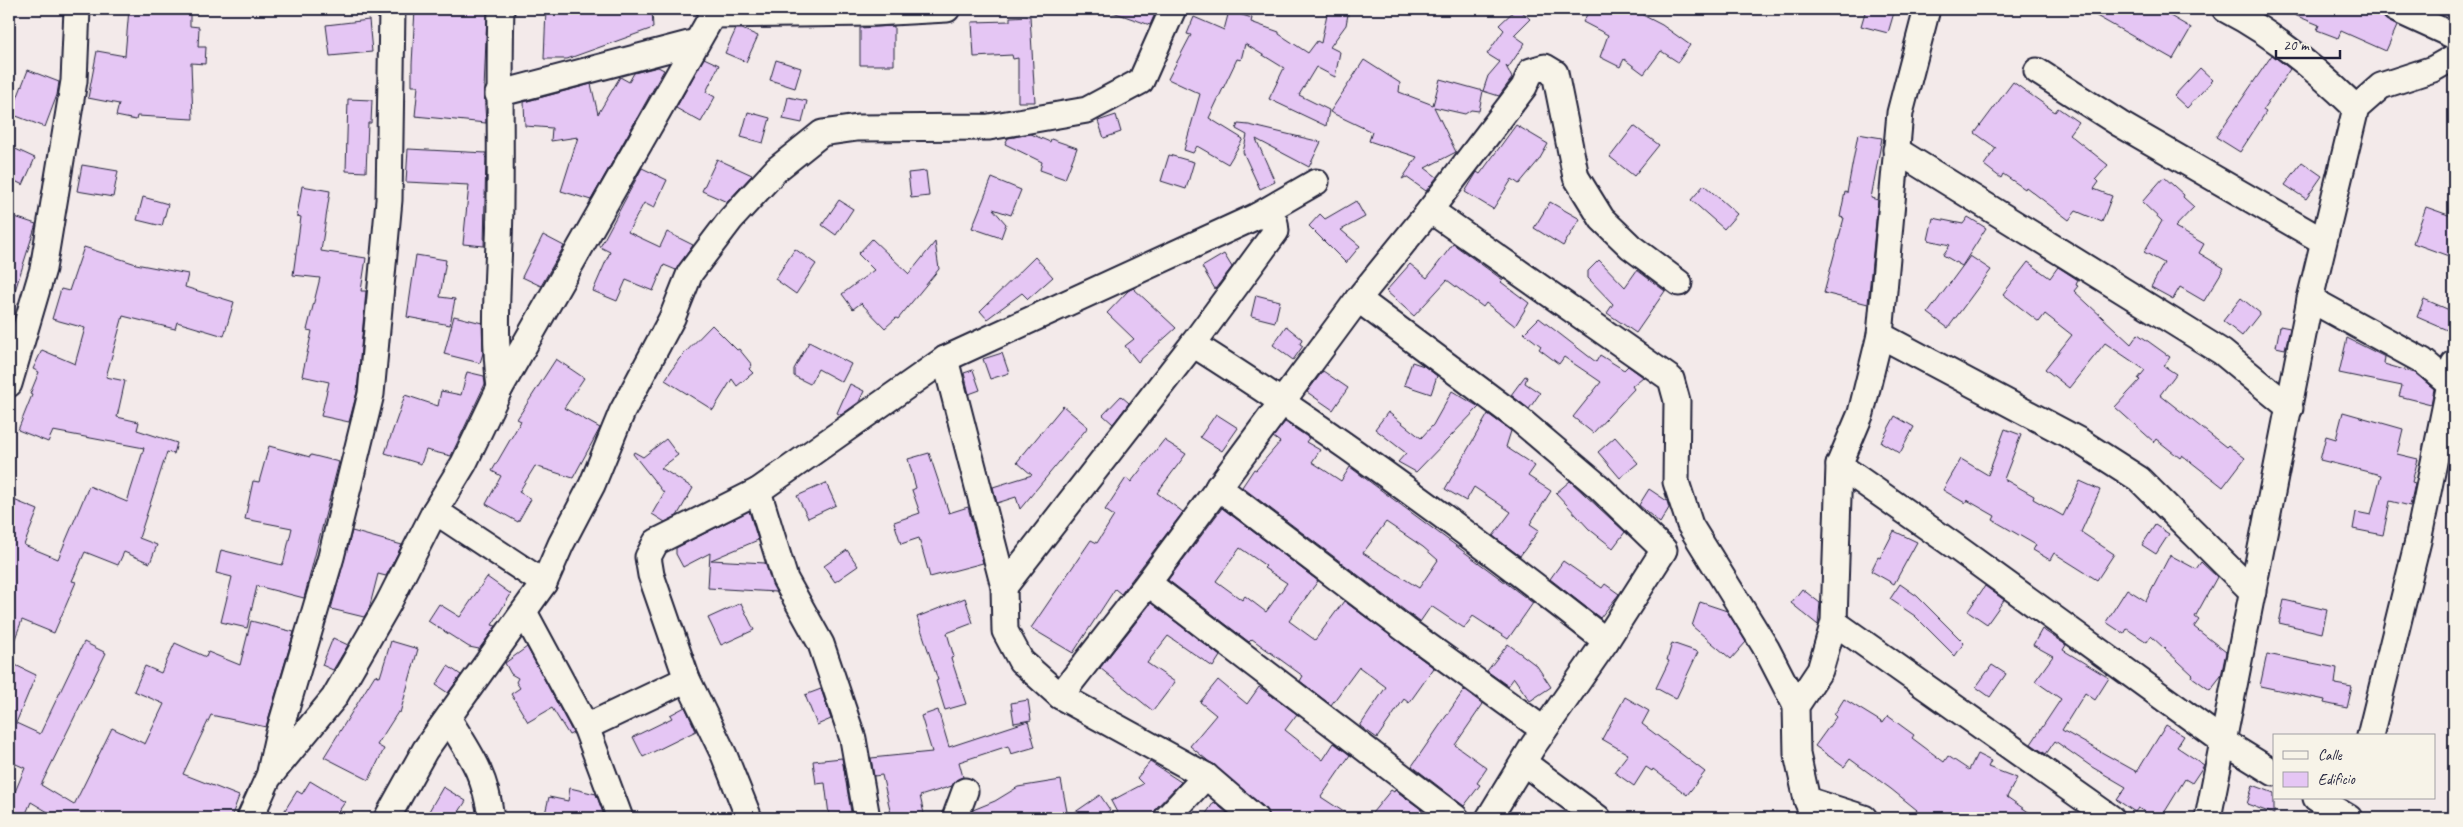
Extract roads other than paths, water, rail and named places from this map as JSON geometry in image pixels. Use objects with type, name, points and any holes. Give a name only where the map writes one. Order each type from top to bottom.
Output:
[{"type":"street","points":[[9,384],[43,269],[74,81],[78,9]]},
{"type":"street","points":[[251,818],[268,778],[278,736],[331,557],[371,394],[388,200],[392,9]]},
{"type":"street","points":[[500,388],[495,349],[500,198],[498,94],[501,9]]},
{"type":"street","points":[[268,778],[334,698],[388,604],[434,511],[464,463],[500,388],[714,12],[873,13],[947,9]]},
{"type":"street","points":[[387,818],[425,750],[449,720],[544,583],[561,544],[592,485],[622,412],[672,318],[690,273],[731,219],[777,169],[822,133],[857,128],[989,127],[1087,110],[1140,81],[1173,9]]},
{"type":"street","points":[[1796,706],[1820,670],[1834,622],[1838,465],[1861,413],[1880,335],[1900,113],[1927,9]]},
{"type":"street","points":[[2225,9],[2244,18],[2318,70],[2356,108]]},
{"type":"street","points":[[2395,9],[2454,36]]},
{"type":"street","points":[[498,94],[696,42]]},
{"type":"street","points":[[2208,818],[2310,299],[2356,108],[2381,86],[2433,69],[2454,57]]},
{"type":"street","points":[[1060,696],[1148,584],[1358,299],[1430,210],[1524,87],[1532,71],[1545,67],[1555,73],[1576,177],[1602,219],[1632,247],[1679,283]]},
{"type":"street","points":[[2037,71],[2120,124],[2323,241]]},
{"type":"street","points":[[1896,150],[2222,352],[2290,408]]},
{"type":"street","points":[[749,818],[724,755],[686,679],[651,575],[648,557],[656,542],[758,491],[945,359],[1257,216],[1316,182]]},
{"type":"street","points":[[1430,210],[1671,379],[1678,401],[1676,482],[1690,525],[1766,648],[1796,706],[1797,754],[1811,809],[1864,818]]},
{"type":"street","points":[[1004,586],[1193,344],[1276,231],[1275,222],[1271,216],[1257,216]]},
{"type":"street","points":[[1358,299],[1519,419],[1599,487],[1664,550],[1606,641],[1544,730],[1489,818]]},
{"type":"street","points":[[2310,299],[2452,377],[2418,541],[2370,734]]},
{"type":"street","points":[[1880,335],[2078,440],[2139,479],[2253,592]]},
{"type":"street","points":[[1193,344],[1282,400],[1515,569],[1606,641]]},
{"type":"street","points":[[945,359],[1004,586],[1005,631],[1021,661],[1060,696],[1206,776],[1255,818]]},
{"type":"street","points":[[1838,465],[1953,545],[2224,742],[2273,772]]},
{"type":"street","points":[[1218,487],[1406,630],[1544,730]]},
{"type":"street","points":[[758,491],[785,579],[821,644],[853,739],[867,818]]},
{"type":"street","points":[[434,511],[544,583]]},
{"type":"street","points":[[1148,584],[1456,818]]},
{"type":"street","points":[[524,612],[586,727],[620,818]]},
{"type":"street","points":[[1834,622],[2111,818]]},
{"type":"street","points":[[586,727],[686,679]]},
{"type":"street","points":[[449,720],[479,769],[492,818]]},
{"type":"street","points":[[1524,764],[1598,818]]},
{"type":"street","points":[[1167,818],[1206,776]]},
{"type":"street","points":[[955,818],[966,791]]},
{"type":"street","points":[[2319,800],[2349,818],[2354,800]]}]
